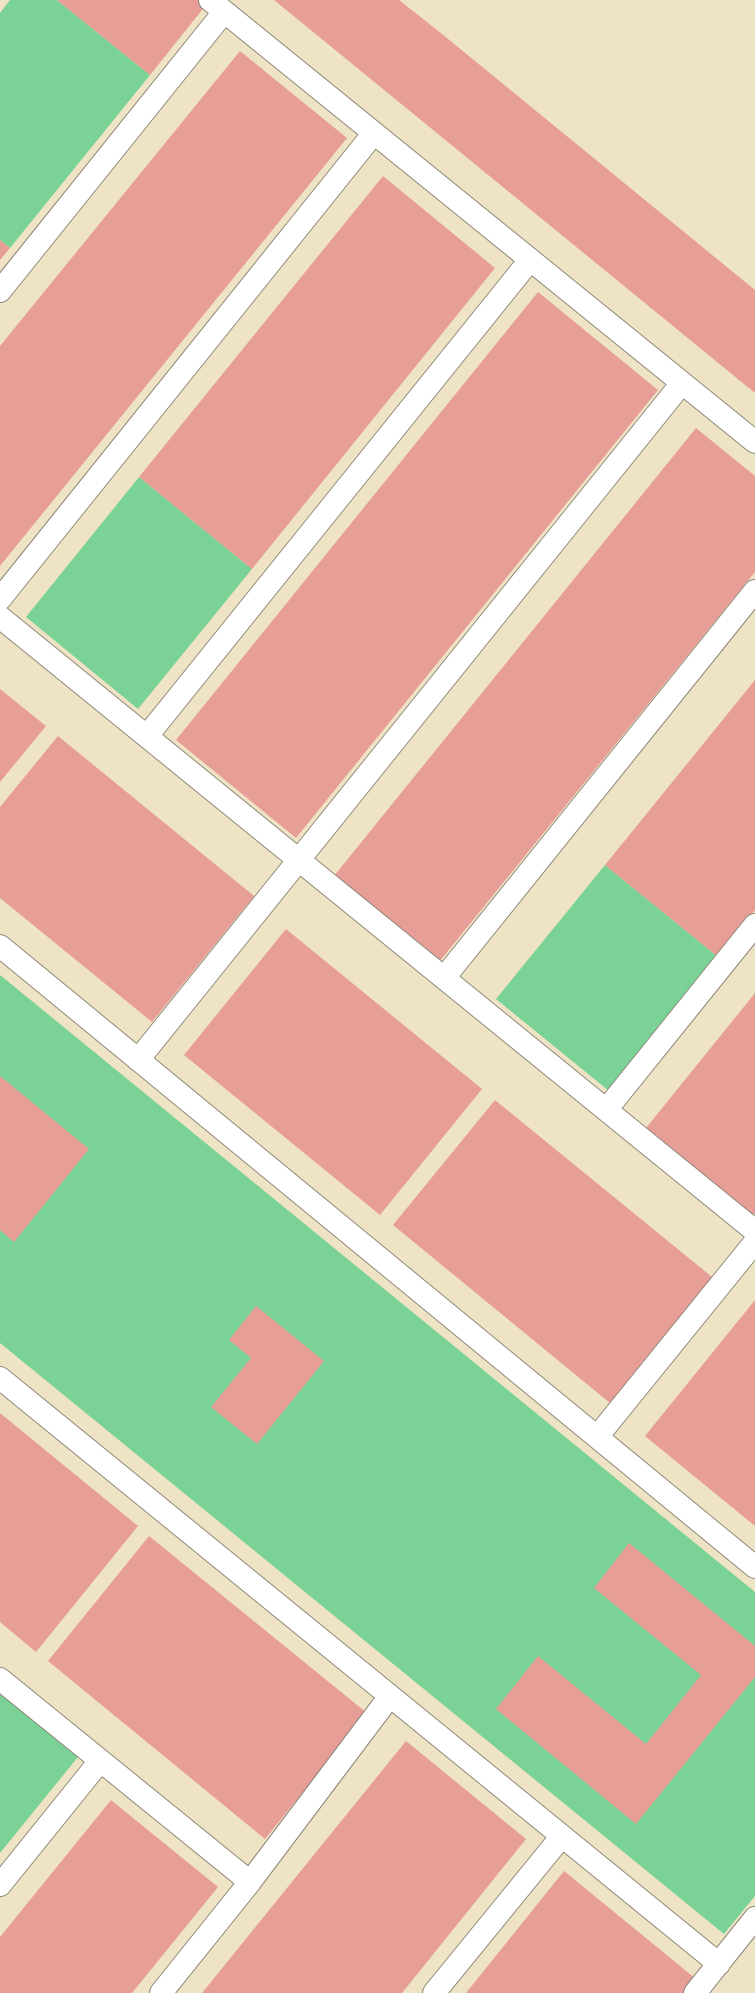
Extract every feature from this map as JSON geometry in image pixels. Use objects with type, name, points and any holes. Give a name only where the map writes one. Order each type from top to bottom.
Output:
[{"type":"street","points":[[0,291],[217,6],[755,442]]},
{"type":"street","points":[[0,599],[374,133]]},
{"type":"street","points":[[147,736],[530,260]]},
{"type":"street","points":[[138,1060],[682,383]]},
{"type":"street","points":[[444,978],[755,591]]},
{"type":"street","points":[[0,617],[755,1231]]},
{"type":"street","points":[[606,1110],[755,925]]},
{"type":"street","points":[[0,946],[755,1567]]},
{"type":"street","points":[[597,1438],[755,1242]]},
{"type":"street","points":[[0,1378],[719,1964]]},
{"type":"street","points":[[0,1680],[250,1882]]},
{"type":"street","points":[[161,1993],[250,1882],[390,1696]]},
{"type":"street","points":[[0,1885],[100,1761]]},
{"type":"street","points":[[434,1993],[562,1836]]},
{"type":"street","points":[[695,1993],[755,1918]]},
{"type":"green space","points":[[10,0],[57,0],[150,75],[10,248],[0,240],[0,13]]},
{"type":"green space","points":[[139,477],[252,569],[138,709],[26,617]]},
{"type":"green space","points":[[605,865],[717,956],[609,1091],[496,999]]},
{"type":"green space","points":[[0,975],[755,1592],[755,1896],[724,1934],[0,1343]]},
{"type":"green space","points":[[0,1693],[78,1757],[0,1853]]},
{"type":"building","points":[[57,0],[199,0],[206,5],[150,75]]},
{"type":"building","points":[[274,0],[399,0],[442,34],[755,290],[755,393]]},
{"type":"building","points":[[240,51],[347,138],[0,566],[0,346]]},
{"type":"building","points":[[383,176],[495,268],[252,569],[139,477]]},
{"type":"building","points":[[0,240],[10,248],[0,260]]},
{"type":"building","points":[[538,292],[658,390],[296,838],[176,740]]},
{"type":"building","points":[[696,428],[755,476],[755,572],[439,962],[334,876]]},
{"type":"building","points":[[755,680],[755,910],[717,956],[605,865]]},
{"type":"building","points":[[0,689],[46,726],[0,782]]},
{"type":"building","points":[[58,736],[254,896],[152,1022],[0,898],[0,807]]},
{"type":"building","points":[[286,929],[482,1089],[380,1215],[184,1055]]},
{"type":"building","points":[[755,993],[755,1213],[749,1221],[642,1133]]},
{"type":"building","points":[[0,1076],[89,1149],[14,1242],[0,1230]]},
{"type":"building","points":[[495,1100],[712,1277],[610,1403],[393,1225]]},
{"type":"building","points":[[755,1300],[755,1526],[645,1436]]},
{"type":"building","points":[[256,1306],[324,1361],[257,1444],[211,1407],[251,1358],[229,1340]]},
{"type":"building","points":[[0,1413],[138,1526],[36,1652],[0,1622]]},
{"type":"building","points":[[149,1536],[367,1713],[265,1839],[48,1661]]},
{"type":"building","points":[[629,1543],[755,1646],[755,1677],[636,1824],[496,1709],[538,1656],[646,1744],[701,1675],[594,1588]]},
{"type":"building","points":[[406,1741],[526,1839],[402,1993],[202,1993]]},
{"type":"building","points":[[111,1800],[218,1887],[132,1993],[0,1993],[0,1937]]},
{"type":"building","points":[[564,1871],[696,1979],[685,1993],[466,1993]]}]
